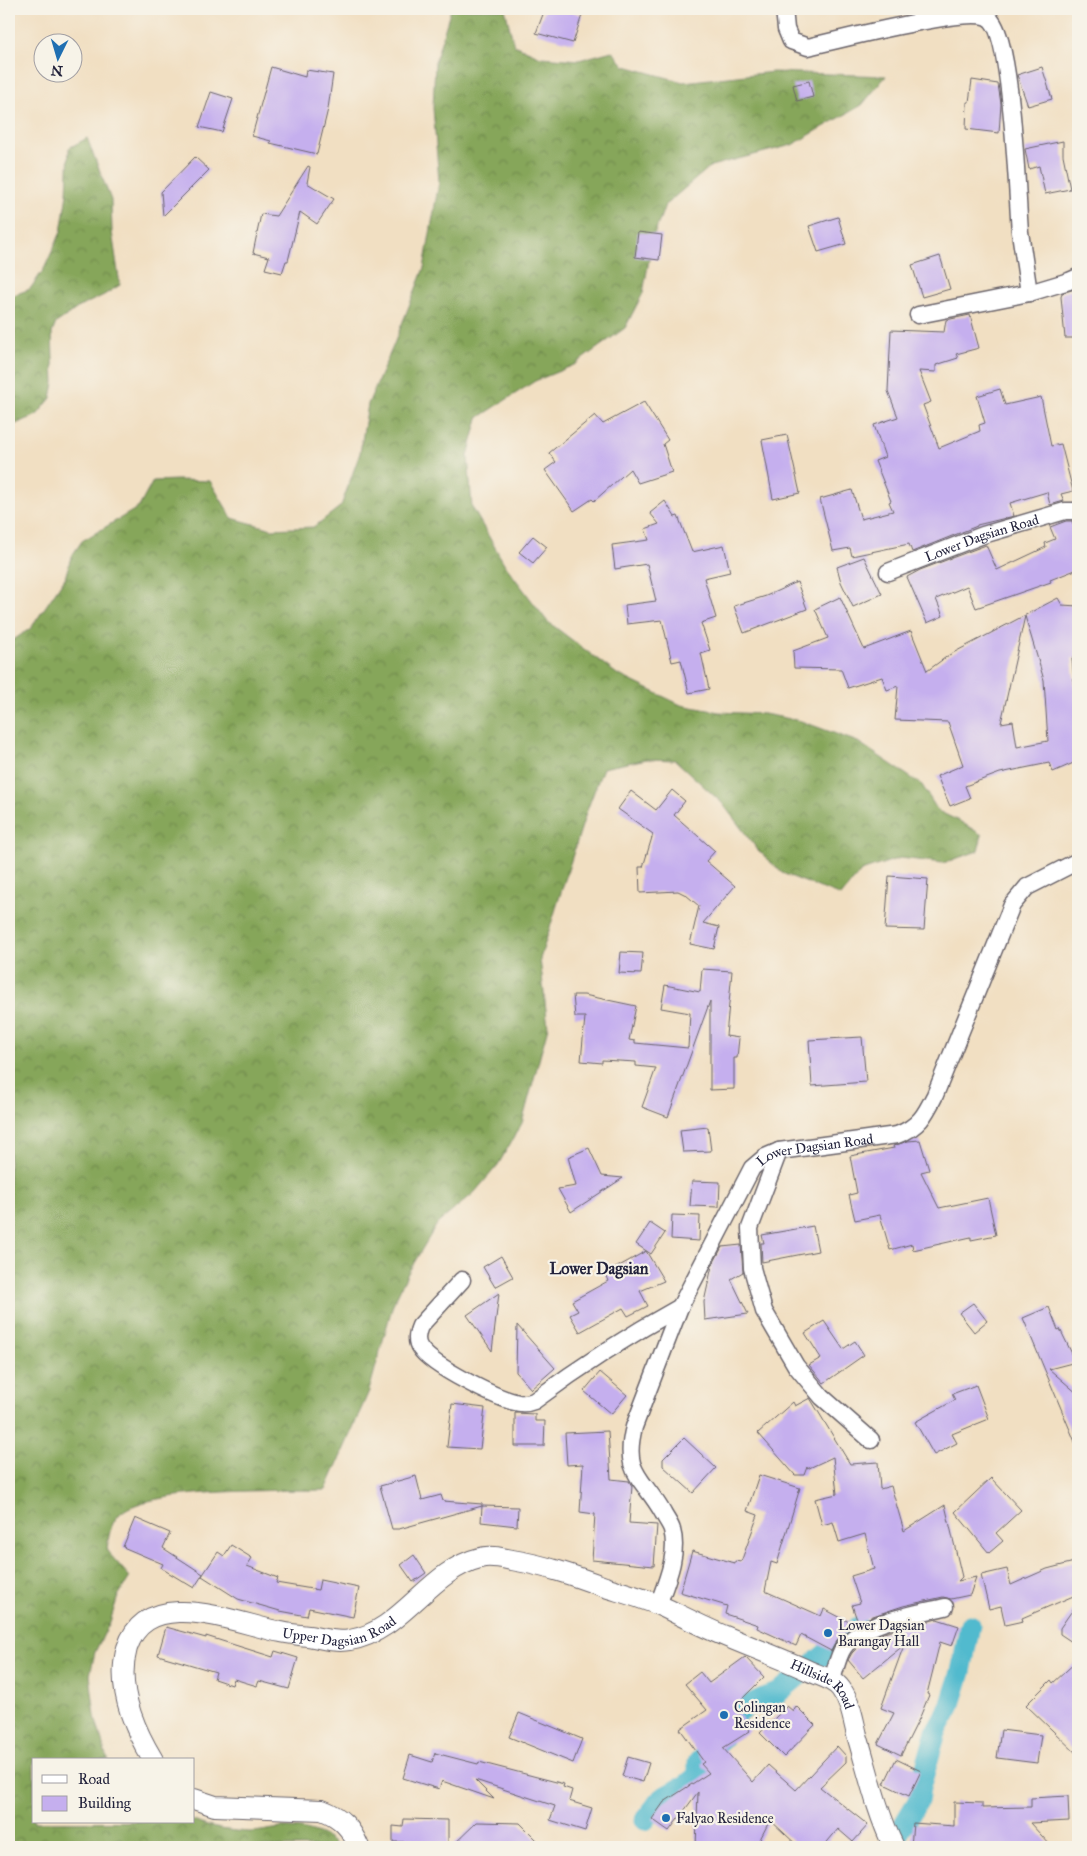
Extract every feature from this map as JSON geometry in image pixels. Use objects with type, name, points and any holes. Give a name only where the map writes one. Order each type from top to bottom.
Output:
[{"type":"street","points":[[784,9],[786,29],[792,41],[808,47],[940,18],[977,15],[985,16],[994,24],[1001,42],[1010,90],[1020,232],[1029,292]]},
{"type":"street","points":[[918,315],[1029,292],[1069,282],[1078,277]]},
{"type":"street","name":"Lower Dagsian Road","points":[[888,572],[983,535],[1065,511],[1078,511]]},
{"type":"street","name":"Lower Dagsian Road","points":[[658,1605],[670,1570],[674,1546],[672,1530],[657,1502],[633,1471],[630,1458],[630,1443],[634,1427],[680,1307],[752,1168],[765,1157],[779,1151],[897,1135],[909,1130],[920,1121],[935,1095],[1012,905],[1027,887],[1078,861]]},
{"type":"street","points":[[779,1151],[750,1228],[752,1268],[764,1311],[796,1366],[822,1397],[871,1440]]},
{"type":"street","points":[[462,1280],[420,1326],[417,1342],[431,1360],[486,1390],[519,1403],[534,1401],[600,1355],[680,1307]]},
{"type":"street","name":"Upper Dagsian Road","points":[[152,1758],[141,1740],[130,1712],[124,1677],[125,1657],[130,1639],[144,1622],[160,1614],[180,1612],[218,1616],[280,1632],[331,1641],[349,1641],[366,1637],[397,1616],[454,1568],[484,1557],[523,1561],[544,1566],[658,1605]]},
{"type":"street","name":"Hillside Road","points":[[658,1605],[724,1636],[785,1659],[832,1680],[840,1688],[851,1707],[878,1805],[894,1847]]},
{"type":"street","points":[[832,1680],[843,1648],[860,1633],[909,1615],[945,1607]]},
{"type":"street","points":[[195,1799],[215,1806],[322,1810],[344,1822],[354,1834],[359,1847]]},
{"type":"green space","points":[[451,9],[505,9],[514,45],[541,57],[579,60],[612,51],[625,66],[683,82],[773,72],[886,76],[862,105],[792,145],[711,166],[665,205],[653,238],[643,293],[625,328],[574,365],[535,381],[478,418],[468,456],[472,507],[505,565],[547,621],[617,674],[681,705],[719,712],[764,714],[801,721],[858,742],[922,785],[938,811],[982,835],[978,851],[943,863],[900,858],[861,871],[841,896],[782,873],[757,849],[722,803],[675,760],[647,759],[603,768],[586,813],[540,959],[548,1027],[522,1123],[498,1165],[474,1193],[437,1224],[408,1273],[393,1304],[369,1391],[326,1490],[217,1492],[185,1495],[156,1499],[133,1506],[119,1515],[109,1536],[107,1551],[130,1577],[118,1596],[110,1622],[95,1652],[90,1675],[95,1716],[108,1758],[32,1758],[32,1824],[195,1824],[195,1821],[214,1828],[243,1832],[296,1828],[319,1834],[337,1847],[9,1847],[9,643],[31,628],[65,578],[71,557],[82,541],[139,507],[153,481],[210,481],[232,518],[272,529],[314,527],[341,506],[360,453],[368,404],[424,268],[439,182],[433,108],[435,62]]},
{"type":"green space","points":[[87,138],[111,200],[112,232],[120,285],[79,307],[56,323],[52,333],[54,383],[51,398],[37,415],[9,427],[9,297],[30,289],[44,269],[61,232],[67,194],[69,148]]},
{"type":"building","points":[[545,9],[563,9],[582,15],[573,43],[536,33]]},
{"type":"building","points":[[271,67],[305,77],[306,70],[333,74],[328,109],[317,154],[270,143],[271,141],[252,136]]},
{"type":"building","points":[[1042,67],[1052,99],[1028,106],[1017,75]]},
{"type":"building","points":[[972,80],[998,84],[1001,104],[999,133],[966,129],[967,102],[969,102]]},
{"type":"building","points":[[809,81],[813,97],[797,101],[793,85]]},
{"type":"building","points":[[211,92],[233,99],[222,132],[199,127]]},
{"type":"building","points":[[1063,141],[1063,155],[1070,189],[1045,194],[1039,166],[1029,169],[1025,149]]},
{"type":"building","points":[[195,157],[209,170],[163,216],[161,192]]},
{"type":"building","points":[[308,166],[310,167],[307,183],[334,199],[317,224],[300,212],[288,261],[286,261],[282,273],[265,269],[269,257],[253,253],[261,214],[276,216]]},
{"type":"building","points":[[838,217],[846,244],[818,252],[809,226]]},
{"type":"building","points":[[638,232],[662,235],[659,260],[635,257]]},
{"type":"building","points":[[940,256],[950,289],[922,297],[912,265]]},
{"type":"building","points":[[1078,288],[1078,338],[1065,338],[1062,293]]},
{"type":"building","points":[[970,315],[979,348],[956,354],[958,358],[936,365],[936,372],[919,371],[931,402],[923,405],[939,448],[980,431],[979,425],[985,423],[977,396],[1000,389],[1005,405],[1041,397],[1051,446],[1061,444],[1073,491],[1061,494],[1064,501],[1050,505],[1047,492],[1010,503],[1014,516],[977,525],[912,552],[909,544],[852,556],[850,548],[833,551],[820,499],[852,490],[861,519],[893,511],[889,502],[891,501],[875,461],[885,457],[874,425],[898,417],[888,391],[891,330],[944,332],[946,320]]},
{"type":"building","points":[[644,402],[668,440],[663,444],[672,472],[638,483],[630,469],[594,501],[592,499],[574,511],[545,470],[556,462],[549,453],[595,415],[603,424]]},
{"type":"building","points":[[787,435],[800,493],[773,499],[762,440]]},
{"type":"building","points":[[665,501],[675,517],[678,516],[692,552],[724,545],[730,572],[704,578],[716,618],[701,623],[710,650],[701,653],[709,689],[689,693],[681,660],[672,662],[662,620],[627,624],[625,605],[656,601],[647,564],[615,569],[612,545],[649,540],[645,529],[659,524],[650,513]]},
{"type":"building","points":[[1066,521],[1072,521],[1078,537],[1078,569],[1050,580],[1051,582],[976,608],[967,586],[936,599],[943,616],[927,623],[907,577],[920,570],[986,545],[997,570],[1046,547],[1045,543],[1055,539],[1050,527]]},
{"type":"building","points":[[533,536],[547,547],[533,563],[519,552]]},
{"type":"building","points":[[864,557],[882,594],[853,607],[841,582],[837,567]]},
{"type":"building","points":[[797,582],[807,609],[744,633],[734,606],[766,596]]},
{"type":"building","points":[[840,597],[864,649],[911,631],[927,671],[949,655],[1058,598],[1062,605],[1078,606],[1078,659],[1072,658],[1078,725],[1078,761],[1053,772],[1049,763],[1000,773],[965,786],[970,798],[950,806],[937,776],[963,765],[948,722],[895,720],[898,686],[887,690],[882,677],[848,688],[841,669],[794,668],[793,651],[828,638],[815,609]],"holes":[[[1025,616],[1044,680],[1048,741],[1017,747],[1013,721],[1001,723]]]},
{"type":"building","points":[[672,790],[685,801],[674,815],[715,851],[706,861],[735,886],[703,923],[719,927],[714,949],[690,944],[699,906],[686,895],[678,891],[640,893],[639,867],[643,867],[653,834],[618,809],[631,791],[656,810]]},
{"type":"building","points":[[889,876],[928,879],[924,930],[885,929]]},
{"type":"building","points":[[621,952],[643,953],[641,974],[619,973]]},
{"type":"building","points":[[702,969],[732,971],[726,1036],[739,1038],[737,1058],[734,1058],[734,1089],[710,1090],[710,1001],[668,1117],[642,1107],[656,1068],[636,1066],[636,1062],[602,1060],[602,1063],[581,1061],[585,1017],[575,1017],[573,995],[584,995],[636,1006],[629,1040],[635,1041],[635,1043],[688,1048],[690,1013],[661,1008],[665,985],[700,992]]},
{"type":"building","points":[[862,1037],[866,1082],[812,1086],[809,1040]]},
{"type":"building","points":[[708,1127],[711,1151],[683,1152],[680,1130]]},
{"type":"building","points":[[920,1140],[929,1170],[921,1172],[939,1208],[988,1198],[996,1235],[971,1240],[971,1237],[913,1250],[912,1244],[890,1250],[880,1215],[855,1220],[849,1195],[857,1193],[850,1156],[894,1148],[893,1146],[908,1141]]},
{"type":"building","points":[[589,1148],[602,1176],[623,1178],[571,1212],[558,1189],[576,1186],[568,1157]]},
{"type":"building","points":[[692,1181],[720,1182],[719,1207],[690,1206]]},
{"type":"building","points":[[672,1215],[700,1216],[699,1241],[671,1239]]},
{"type":"building","points":[[650,1223],[665,1233],[651,1254],[636,1244]]},
{"type":"building","points":[[813,1226],[818,1251],[762,1262],[761,1243],[764,1243],[762,1235]]},
{"type":"building","points":[[741,1245],[743,1272],[731,1279],[748,1314],[705,1320],[704,1302],[712,1266],[722,1247]]},
{"type":"building","points":[[646,1251],[664,1281],[640,1291],[648,1306],[628,1316],[623,1308],[580,1332],[570,1315],[578,1311],[572,1301],[608,1281],[605,1274]]},
{"type":"building","points":[[501,1256],[513,1277],[495,1287],[483,1267]]},
{"type":"building","points":[[499,1293],[492,1351],[467,1315]]},
{"type":"building","points":[[973,1303],[987,1321],[974,1332],[959,1313]]},
{"type":"building","points":[[1049,1307],[1058,1330],[1060,1329],[1076,1362],[1049,1369],[1078,1394],[1078,1449],[1023,1318]]},
{"type":"building","points":[[824,1321],[843,1349],[855,1341],[864,1355],[824,1383],[809,1365],[821,1358],[805,1333]]},
{"type":"building","points":[[517,1325],[555,1368],[531,1389],[516,1372]]},
{"type":"building","points":[[600,1372],[627,1395],[611,1414],[584,1391]]},
{"type":"building","points":[[976,1385],[989,1419],[952,1434],[957,1443],[934,1455],[915,1422],[955,1400],[952,1394]]},
{"type":"building","points":[[810,1398],[850,1464],[878,1462],[880,1489],[891,1486],[904,1531],[945,1505],[962,1577],[958,1581],[976,1577],[970,1595],[951,1599],[943,1597],[903,1606],[858,1623],[852,1605],[860,1603],[851,1576],[874,1569],[865,1534],[839,1542],[833,1522],[822,1525],[815,1499],[837,1494],[833,1457],[807,1469],[807,1467],[804,1475],[795,1475],[758,1433],[793,1402],[795,1406]]},
{"type":"building","points":[[452,1404],[485,1408],[480,1449],[447,1447]]},
{"type":"building","points":[[515,1413],[535,1414],[535,1421],[545,1421],[544,1446],[515,1446]]},
{"type":"building","points":[[608,1431],[611,1479],[629,1481],[632,1486],[629,1523],[657,1525],[654,1566],[592,1560],[595,1514],[580,1512],[583,1464],[567,1465],[565,1433]]},
{"type":"building","points":[[684,1438],[716,1468],[693,1493],[663,1466],[663,1459]]},
{"type":"building","points":[[759,1475],[800,1488],[777,1564],[771,1562],[765,1591],[821,1616],[824,1609],[855,1625],[837,1640],[831,1651],[801,1635],[796,1646],[757,1628],[758,1625],[725,1614],[727,1606],[680,1592],[692,1551],[735,1563],[735,1561],[741,1562],[758,1515],[747,1511]]},
{"type":"building","points":[[416,1476],[422,1500],[441,1495],[443,1501],[482,1504],[482,1506],[399,1529],[392,1529],[380,1486]]},
{"type":"building","points":[[991,1478],[1021,1510],[996,1533],[1003,1541],[989,1553],[955,1512]]},
{"type":"building","points":[[482,1506],[518,1507],[517,1526],[481,1522]]},
{"type":"building","points":[[135,1518],[170,1533],[163,1548],[203,1574],[194,1588],[161,1568],[163,1564],[123,1547]]},
{"type":"building","points":[[231,1545],[252,1558],[247,1566],[278,1578],[276,1583],[318,1590],[320,1580],[359,1588],[353,1617],[309,1608],[307,1616],[280,1611],[238,1599],[202,1576],[218,1552],[224,1556]]},
{"type":"building","points":[[414,1555],[426,1573],[413,1582],[401,1565]]},
{"type":"building","points":[[1078,1561],[1078,1594],[1022,1618],[1023,1621],[1005,1625],[1001,1606],[989,1609],[981,1575],[1007,1569],[1011,1585],[1047,1569]]},
{"type":"building","points":[[1078,1602],[1078,1646],[1060,1634],[1060,1628]]},
{"type":"building","points":[[937,1619],[959,1626],[952,1646],[940,1642],[927,1694],[929,1695],[901,1755],[878,1744],[894,1713],[881,1708],[904,1645],[863,1678],[848,1660],[859,1646],[880,1634]]},
{"type":"building","points":[[166,1627],[206,1638],[206,1636],[273,1657],[275,1651],[298,1658],[289,1689],[259,1681],[257,1686],[234,1679],[232,1685],[214,1679],[216,1672],[158,1655]]},
{"type":"building","points":[[745,1657],[764,1677],[734,1707],[750,1731],[723,1748],[753,1782],[768,1765],[796,1790],[837,1746],[846,1756],[846,1762],[820,1787],[868,1825],[853,1842],[838,1829],[823,1847],[799,1847],[770,1820],[756,1847],[696,1847],[698,1792],[669,1831],[652,1819],[664,1802],[709,1773],[701,1764],[704,1762],[680,1729],[707,1710],[685,1684],[700,1672],[709,1683]]},
{"type":"building","points":[[1078,1660],[1078,1755],[1026,1705],[1051,1680],[1053,1683]]},
{"type":"building","points":[[787,1706],[793,1711],[796,1706],[815,1725],[784,1757],[760,1733]]},
{"type":"building","points":[[519,1713],[582,1739],[573,1763],[509,1737]]},
{"type":"building","points":[[1001,1730],[1041,1735],[1037,1763],[997,1758]]},
{"type":"building","points":[[435,1753],[478,1764],[479,1762],[564,1784],[563,1787],[572,1790],[569,1801],[592,1808],[585,1831],[550,1820],[555,1806],[475,1780],[494,1799],[442,1781],[439,1789],[403,1778],[410,1755],[432,1762]]},
{"type":"building","points":[[628,1757],[649,1763],[643,1782],[622,1776]]},
{"type":"building","points":[[896,1759],[921,1771],[909,1796],[884,1784]]},
{"type":"building","points":[[1068,1796],[1069,1821],[1030,1823],[1052,1847],[911,1847],[913,1823],[954,1826],[954,1802],[982,1803],[982,1808],[1031,1807],[1031,1798]]},
{"type":"building","points":[[404,1819],[448,1820],[448,1847],[404,1847],[404,1842],[393,1842],[393,1826],[403,1827]]},
{"type":"building","points":[[477,1822],[520,1823],[544,1847],[451,1847]]},
{"type":"waterway","points":[[890,1847],[918,1801],[936,1732],[950,1707],[961,1672],[970,1625]]},
{"type":"waterway","points":[[645,1820],[662,1798],[686,1785],[698,1775],[698,1762],[722,1739],[721,1728],[740,1711],[754,1702],[778,1693],[858,1627]]},
{"type":"place","name":"Lower Dagsian Barangay Hall","points":[[828,1633]]},
{"type":"place","name":"Colingan Residence","points":[[724,1715]]},
{"type":"place","name":"Falyao Residence","points":[[666,1818]]},
{"type":"district","name":"Lower Dagsian","points":[[599,1268]]}]
